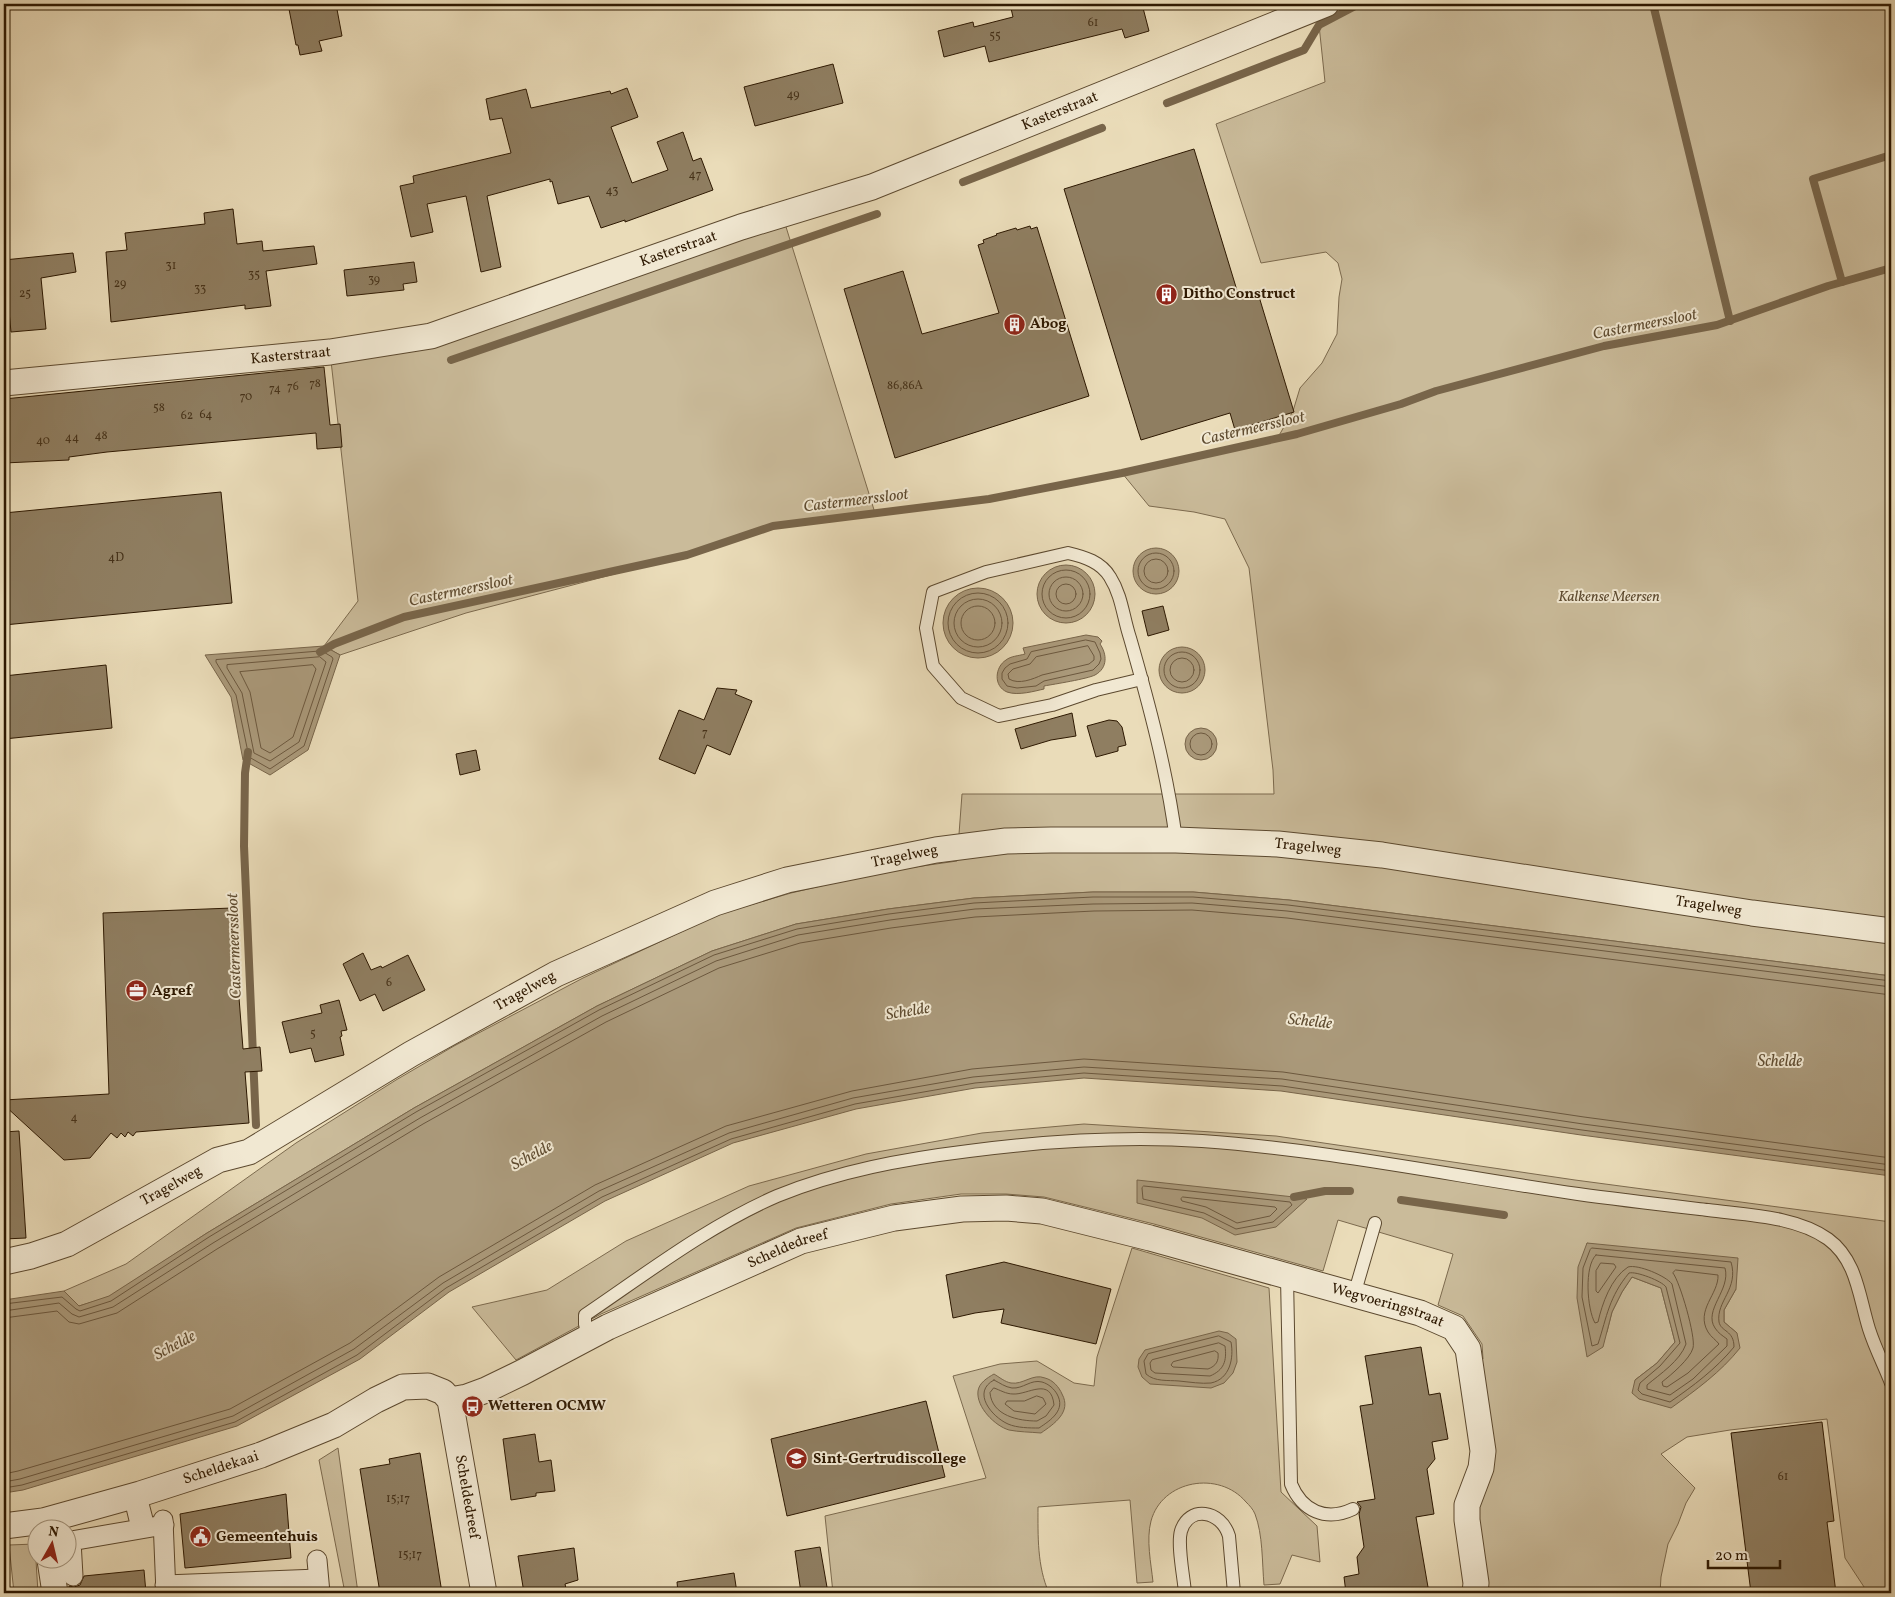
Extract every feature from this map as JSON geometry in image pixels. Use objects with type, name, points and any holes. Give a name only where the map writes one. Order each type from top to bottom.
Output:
[{"type":"street","name":"Kasterstraat","points":[[4,383],[330,352],[431,336],[741,226],[872,187],[1326,4]]},
{"type":"street","name":"Tragelweg","points":[[4,1262],[32,1256],[67,1244],[218,1160],[249,1152],[411,1054],[556,974],[714,903],[787,880],[936,850],[1006,841],[1176,840],[1278,844],[1382,855],[1752,913],[1891,931]]},
{"type":"street","name":"Scheldedreef","points":[[484,1593],[450,1400],[467,1398],[486,1390],[608,1328],[801,1242],[894,1218],[962,1209],[1006,1208],[1042,1211],[1150,1238],[1287,1277]]},
{"type":"street","name":"Wegvoeringstraat","points":[[1287,1277],[1420,1313],[1454,1328],[1468,1349],[1483,1450],[1481,1468],[1467,1505],[1467,1520],[1476,1583],[1475,1593]]},
{"type":"street","name":"Scheldekaai","points":[[59,1520],[261,1456],[334,1425],[376,1400],[403,1387],[428,1386],[443,1392],[450,1400]]},
{"type":"street","points":[[73,1576],[71,1541],[152,1522],[166,1589],[316,1581]]},
{"type":"street","name":"Scheldekaai","points":[[4,1526],[28,1525]]},
{"type":"street","points":[[52,1570],[55,1593]]},
{"type":"lane","points":[[1142,679],[1096,690],[1052,705],[1000,716],[961,698],[933,666],[926,628],[933,592],[986,572],[1068,553],[1082,556],[1096,563],[1109,575],[1121,599],[1127,630],[1142,679],[1170,796],[1176,840]]},
{"type":"lane","points":[[588,1338],[585,1315],[720,1224],[779,1196],[821,1182],[872,1167],[925,1156],[1031,1143],[1119,1139],[1201,1141],[1300,1151],[1580,1194],[1768,1217],[1806,1228],[1826,1237],[1841,1250],[1854,1271],[1870,1332],[1891,1383]]},
{"type":"lane","points":[[1354,1295],[1376,1223]]},
{"type":"lane","points":[[1287,1277],[1291,1484],[1296,1497],[1309,1509],[1323,1514],[1344,1514],[1353,1509]]},
{"type":"lane","points":[[135,1495],[152,1522]]},
{"type":"lane","points":[[1185,1593],[1180,1540],[1181,1530],[1193,1516],[1212,1514],[1220,1519],[1226,1527],[1229,1536],[1234,1593]]},
{"type":"green space","name":"Kalkense Meersen","points":[[1359,4],[1891,4],[1891,976],[1289,900],[1193,892],[1093,892],[974,898],[888,909],[796,924],[712,951],[597,1006],[414,1108],[207,1233],[109,1297],[79,1306],[64,1291],[126,1264],[296,1143],[396,1080],[454,1046],[583,978],[719,914],[791,893],[880,872],[957,861],[962,794],[1274,794],[1273,770],[1249,568],[1225,519],[1194,512],[1149,506],[1122,473],[1277,439],[1293,411],[1300,388],[1322,363],[1337,334],[1342,279],[1338,263],[1326,252],[1261,263],[1216,124],[1325,82],[1319,25]]},
{"type":"green space","points":[[782,214],[875,513],[773,526],[687,555],[466,613],[340,655],[324,646],[358,601],[330,352],[431,336]]},
{"type":"green space","points":[[1084,1124],[1276,1136],[1575,1180],[1891,1222],[1891,1593],[1868,1593],[1845,1558],[1827,1419],[1687,1437],[1661,1454],[1695,1488],[1686,1503],[1668,1544],[1661,1577],[1660,1593],[1486,1593],[1477,1517],[1477,1356],[1483,1359],[1482,1344],[1463,1316],[1438,1305],[1453,1254],[1338,1220],[1323,1271],[1154,1224],[1044,1197],[1006,1194],[961,1194],[891,1204],[796,1228],[601,1314],[516,1360],[472,1307],[547,1290],[626,1241],[749,1186],[866,1154],[982,1133]],"holes":[[[1587,1243],[1736,1289],[1724,1310],[1724,1322],[1737,1333],[1635,1380],[1657,1363],[1675,1342],[1661,1288],[1632,1277],[1612,1312],[1607,1332],[1588,1356],[1583,1329]]]},
{"type":"green space","points":[[1132,1248],[1269,1288],[1281,1492],[1317,1526],[1320,1562],[1292,1555],[1280,1584],[1264,1585],[1261,1540],[1254,1512],[1235,1492],[1207,1483],[1193,1484],[1179,1489],[1167,1496],[1157,1507],[1151,1521],[1149,1536],[1153,1582],[1137,1583],[1130,1500],[1038,1507],[1040,1562],[1049,1593],[833,1593],[825,1516],[986,1478],[953,1376],[1000,1364],[1037,1361],[1074,1383],[1094,1386],[1097,1357]]},
{"type":"green space","points":[[338,1448],[358,1593],[345,1593],[319,1460]]},
{"type":"green space","points":[[28,1544],[28,1570],[37,1570],[38,1593],[14,1593],[9,1545]]},
{"type":"water","points":[[1151,548],[1161,548],[1175,558],[1179,571],[1175,584],[1169,590],[1161,594],[1151,594],[1137,584],[1133,576],[1133,566],[1143,552]]},
{"type":"water","points":[[1066,565],[1077,567],[1090,578],[1095,594],[1093,605],[1082,618],[1066,623],[1055,621],[1042,610],[1037,594],[1039,583],[1050,570]]},
{"type":"water","points":[[985,588],[998,594],[1007,603],[1011,609],[1013,623],[1011,637],[1003,648],[992,656],[971,658],[964,656],[953,648],[945,637],[943,616],[945,609],[953,598],[964,590]]},
{"type":"water","points":[[1086,635],[1098,637],[1102,641],[1100,644],[1104,652],[1105,661],[1102,669],[1095,675],[1044,686],[1044,689],[1031,692],[1011,693],[1002,689],[999,685],[997,676],[1002,663],[1012,657],[1025,654],[1023,648]]},
{"type":"water","points":[[324,646],[340,655],[308,750],[270,775],[243,760],[231,697],[205,655]]},
{"type":"water","points":[[1177,647],[1187,647],[1201,657],[1205,670],[1201,683],[1195,689],[1187,693],[1177,693],[1163,683],[1159,675],[1159,665],[1169,651]]},
{"type":"water","points":[[1201,728],[1207,729],[1212,733],[1216,738],[1216,750],[1212,755],[1207,759],[1201,760],[1195,759],[1190,755],[1186,750],[1185,744],[1186,738],[1190,733],[1195,729]]},
{"type":"water","name":"Schelde","points":[[1093,892],[1193,892],[1289,900],[1891,976],[1891,1176],[1581,1135],[1281,1091],[1084,1078],[975,1088],[856,1109],[733,1143],[605,1201],[449,1292],[360,1359],[237,1426],[23,1490],[4,1493],[4,1300],[64,1291],[79,1306],[109,1296],[207,1233],[414,1108],[597,1006],[712,951],[796,924],[888,909],[974,898]]},
{"type":"water","points":[[1137,1180],[1307,1199],[1276,1227],[1235,1235],[1202,1218],[1137,1203]]},
{"type":"water","points":[[1587,1243],[1738,1258],[1736,1289],[1724,1310],[1724,1322],[1737,1333],[1740,1348],[1716,1373],[1671,1408],[1639,1399],[1632,1393],[1635,1380],[1657,1363],[1675,1342],[1661,1288],[1632,1277],[1612,1312],[1603,1347],[1587,1357],[1577,1298],[1578,1267]]},
{"type":"water","points":[[1219,1331],[1228,1333],[1236,1339],[1237,1362],[1233,1373],[1224,1383],[1211,1388],[1150,1384],[1142,1377],[1138,1367],[1139,1359],[1145,1350]]},
{"type":"water","points":[[994,1374],[1004,1381],[1011,1383],[1036,1377],[1051,1380],[1065,1400],[1065,1406],[1060,1417],[1041,1433],[1013,1431],[1004,1428],[987,1415],[978,1397],[978,1391],[982,1383]]},
{"type":"building","points":[[288,4],[336,4],[342,36],[319,41],[322,51],[300,55],[298,45],[296,45]]},
{"type":"building","points":[[1010,4],[1142,4],[1149,31],[1125,38],[1122,29],[989,62],[985,46],[944,57],[938,31],[973,22],[974,27],[1013,17]]},
{"type":"building","points":[[833,64],[843,103],[755,126],[744,87]]},
{"type":"building","points":[[627,88],[638,117],[611,127],[632,183],[668,170],[657,142],[683,132],[693,161],[701,158],[713,190],[625,222],[625,220],[601,228],[589,196],[558,204],[550,179],[487,196],[501,267],[481,272],[466,196],[427,204],[433,232],[411,237],[400,186],[414,183],[413,176],[511,153],[502,118],[490,120],[486,99],[526,89],[531,108],[610,91],[611,94]]},
{"type":"building","name":"Ditho Construct","points":[[1194,149],[1239,297],[1257,290],[1294,412],[1235,430],[1230,413],[1141,440],[1064,189]]},
{"type":"building","points":[[233,209],[237,244],[262,241],[263,251],[314,246],[317,264],[266,271],[271,306],[245,309],[245,305],[111,322],[106,252],[127,250],[125,233],[205,224],[204,213]]},
{"type":"building","name":"Abog","points":[[1030,226],[1031,229],[1037,227],[1089,396],[895,458],[844,289],[903,271],[922,334],[999,313],[978,245],[984,243],[983,240],[996,234]]},
{"type":"building","points":[[73,253],[76,272],[41,278],[46,329],[11,332],[4,260]]},
{"type":"building","points":[[414,262],[417,282],[403,284],[404,290],[347,296],[344,270]]},
{"type":"building","points":[[324,367],[330,425],[340,424],[342,447],[317,449],[316,433],[107,452],[69,457],[69,460],[4,463],[4,399]]},
{"type":"building","points":[[221,492],[232,603],[4,625],[4,513]]},
{"type":"building","points":[[1163,606],[1169,630],[1148,636],[1142,611]]},
{"type":"building","points":[[106,665],[112,728],[4,739],[4,676]]},
{"type":"building","points":[[717,688],[737,690],[735,694],[752,701],[730,755],[707,745],[695,774],[659,759],[679,710],[704,720]]},
{"type":"building","points":[[1072,713],[1076,736],[1051,740],[1021,749],[1015,729]]},
{"type":"building","points":[[1109,720],[1117,721],[1122,727],[1126,745],[1118,747],[1118,751],[1096,757],[1087,726]]},
{"type":"building","points":[[476,750],[480,770],[460,775],[456,754]]},
{"type":"building","points":[[232,908],[243,1049],[260,1047],[262,1071],[245,1072],[249,1123],[136,1132],[133,1136],[128,1132],[125,1137],[121,1133],[117,1138],[111,1133],[90,1158],[64,1160],[4,1105],[4,1100],[109,1094],[103,913]]},
{"type":"building","points":[[363,953],[371,970],[381,966],[382,968],[408,955],[425,990],[383,1011],[375,994],[360,1001],[343,964]]},
{"type":"building","points":[[339,1000],[347,1030],[341,1031],[342,1036],[340,1037],[344,1055],[315,1062],[311,1048],[290,1053],[282,1022],[322,1013],[320,1005]]},
{"type":"building","points":[[19,1131],[26,1238],[4,1239],[4,1132]]},
{"type":"building","points":[[1004,1262],[1111,1289],[1096,1344],[1001,1323],[1004,1309],[953,1318],[946,1275]]},
{"type":"building","points":[[1421,1347],[1429,1395],[1440,1393],[1448,1439],[1432,1442],[1435,1459],[1427,1469],[1434,1514],[1416,1517],[1429,1593],[1346,1593],[1344,1577],[1359,1574],[1357,1557],[1364,1547],[1359,1514],[1361,1507],[1357,1502],[1375,1499],[1360,1406],[1373,1404],[1365,1356]]},
{"type":"building","points":[[926,1401],[945,1477],[787,1516],[771,1439]]},
{"type":"building","points":[[1822,1422],[1834,1521],[1827,1522],[1836,1593],[1751,1593],[1731,1433]]},
{"type":"building","points":[[535,1434],[539,1462],[551,1460],[555,1491],[536,1493],[536,1496],[511,1500],[503,1439]]},
{"type":"building","points":[[420,1453],[442,1593],[380,1593],[360,1469],[390,1464],[389,1459]]},
{"type":"building","points":[[286,1494],[291,1558],[185,1568],[180,1514]]},
{"type":"building","points":[[820,1547],[828,1593],[801,1593],[795,1551]]},
{"type":"building","points":[[574,1548],[578,1580],[565,1584],[567,1593],[524,1593],[518,1556]]},
{"type":"building","points":[[144,1570],[146,1593],[69,1593],[69,1586],[80,1585],[84,1576]]},
{"type":"building","points":[[734,1573],[737,1593],[678,1593],[677,1582]]},
{"type":"waterway","points":[[1167,103],[1304,50],[1319,25],[1359,4]]},
{"type":"waterway","points":[[1653,4],[1730,321]]},
{"type":"waterway","points":[[963,182],[1102,128]]},
{"type":"waterway","points":[[1842,282],[1813,179],[1891,155]]},
{"type":"waterway","points":[[451,360],[877,214]]},
{"type":"waterway","name":"Castermeerssloot","points":[[320,652],[334,644],[404,617],[687,555],[773,526],[989,499],[1122,473],[1297,434],[1401,404],[1436,391],[1604,346],[1717,325],[1828,286],[1891,268]]},
{"type":"waterway","name":"Castermeerssloot","points":[[248,752],[245,773],[244,846],[256,1125]]},
{"type":"waterway","points":[[1294,1197],[1325,1191],[1350,1191]]},
{"type":"waterway","points":[[1401,1200],[1504,1215]]},
{"type":"place","name":"Ditho Construct","points":[[1167,294]]},
{"type":"place","name":"Abog","points":[[1014,324]]},
{"type":"place","name":"Agref","points":[[136,991]]},
{"type":"place","name":"Wetteren OCMW","points":[[472,1406]]},
{"type":"place","name":"Sint-Gertrudiscollege","points":[[797,1459]]},
{"type":"place","name":"Gemeentehuis","points":[[200,1537]]}]
